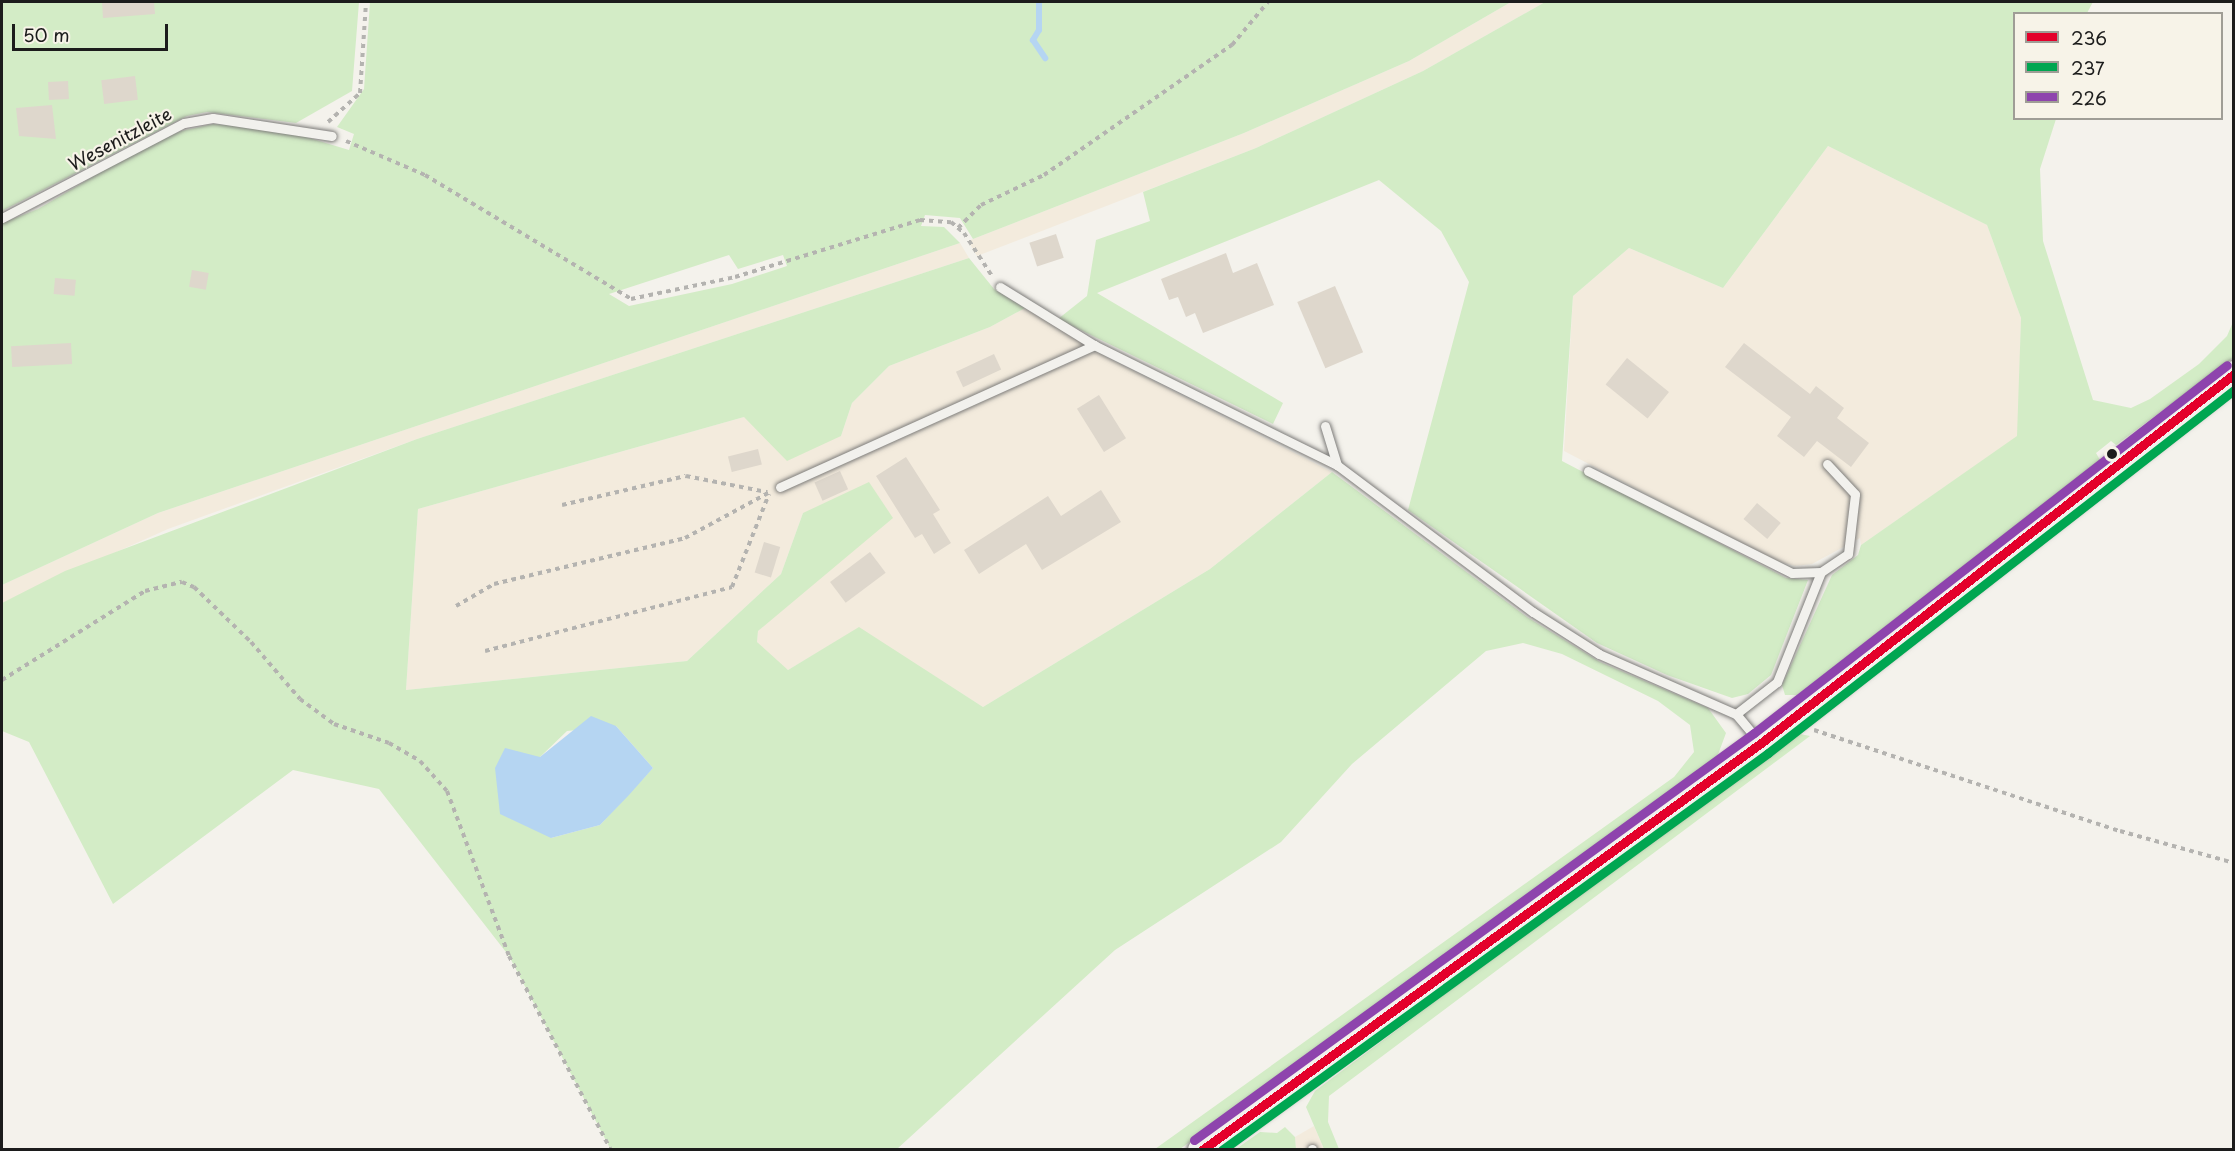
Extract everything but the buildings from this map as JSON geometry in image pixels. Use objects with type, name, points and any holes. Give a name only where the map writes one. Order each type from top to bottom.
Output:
[{"type":"main road","points":[[1201,1149],[1761,743],[2234,374]]},
{"type":"lane","name":"Wesenitzleite","points":[[2,218],[184,123],[213,118],[332,136]]},
{"type":"lane","points":[[1000,287],[1094,345],[1337,465],[1533,612],[1599,654],[1736,714],[1761,743]]},
{"type":"lane","points":[[780,488],[1094,345]]},
{"type":"lane","points":[[1325,426],[1337,465]]},
{"type":"lane","points":[[1588,471],[1792,573],[1821,572],[1848,554],[1855,494],[1827,464]]},
{"type":"lane","points":[[1736,714],[1777,682],[1821,572]]},
{"type":"path","points":[[316,133],[360,93],[366,2]]},
{"type":"path","points":[[958,228],[981,205],[1044,175],[1232,45],[1269,2]]},
{"type":"path","points":[[332,136],[425,175],[631,299],[735,277],[920,219],[945,221],[958,228],[1000,287]]},
{"type":"path","points":[[562,505],[687,476],[771,492]]},
{"type":"path","points":[[456,606],[494,584],[685,538],[780,488]]},
{"type":"path","points":[[485,651],[732,588],[771,492]]},
{"type":"path","points":[[2,680],[145,591],[182,582],[194,587],[251,642],[300,699],[334,724],[389,743],[420,761],[447,791],[509,956],[611,1149]]},
{"type":"path","points":[[1787,722],[2234,863]]},
{"type":"shaded area","points":[[1511,2],[1545,2],[1423,71],[1256,148],[977,256],[968,241],[1244,133],[1409,61]]},
{"type":"shaded area","points":[[1828,146],[1987,225],[2021,318],[2018,436],[1861,545],[1860,538],[1812,564],[1795,566],[1773,560],[1564,451],[1573,296],[1629,248],[1723,288]]},
{"type":"shaded area","points":[[960,243],[969,258],[417,439],[168,529],[2,603],[2,585],[158,513]]},
{"type":"shaded area","points":[[1025,308],[1108,358],[1332,472],[1210,569],[983,707],[859,628],[788,670],[770,657],[757,642],[758,631],[820,575],[803,513],[781,574],[687,661],[406,690],[418,509],[744,417],[841,436],[852,403],[889,366],[990,327]]},
{"type":"shaded area","points":[[1314,1126],[1324,1149],[1296,1149],[1295,1137]]},
{"type":"green space","points":[[2,2],[359,2],[352,91],[296,123],[207,112],[187,116],[2,211]]},
{"type":"green space","points":[[370,2],[1511,2],[1409,61],[1244,133],[973,239],[960,218],[925,215],[921,226],[944,227],[960,243],[158,513],[2,585],[2,223],[38,209],[140,149],[181,131],[213,124],[283,130],[349,150],[354,134],[337,127],[364,89]],"holes":[[[729,255],[738,269],[783,255],[787,266],[732,284],[629,306],[609,294]]]},
{"type":"green space","points":[[1545,2],[2093,2],[2088,12],[2013,12],[2013,120],[2056,120],[2040,169],[2043,241],[2093,400],[2131,408],[2150,399],[2199,364],[2227,336],[2233,322],[2234,357],[2116,445],[2111,441],[2096,453],[2100,460],[1797,695],[1785,695],[1782,685],[1832,575],[1858,555],[1861,545],[2017,436],[2021,318],[1987,225],[1828,146],[1723,288],[1629,248],[1573,296],[1562,461],[1786,578],[1808,580],[1771,675],[1748,694],[1732,698],[1667,675],[1597,643],[1408,510],[1469,282],[1441,231],[1379,180],[1097,293],[1283,403],[1273,424],[1058,319],[1087,296],[1096,240],[1150,221],[1143,192],[1256,148],[1423,71]]},
{"type":"green space","points":[[969,258],[994,289],[1025,308],[990,327],[889,366],[852,403],[841,436],[787,461],[744,417],[418,509],[406,690],[687,661],[781,574],[803,513],[869,482],[893,518],[758,631],[757,642],[788,670],[859,627],[983,707],[1210,569],[1332,472],[1527,617],[1600,662],[1708,708],[1726,733],[1716,760],[1180,1149],[1155,1149],[1674,777],[1694,752],[1690,725],[1658,701],[1562,654],[1523,643],[1486,651],[1352,764],[1281,842],[1115,950],[897,1149],[611,1150],[509,956],[379,789],[293,770],[113,904],[29,742],[2,731],[2,603],[65,571],[417,439]],"holes":[[[616,726],[653,768],[600,825],[551,838],[540,757],[567,731]]]},
{"type":"green space","points":[[1795,733],[1810,736],[1329,1096],[1328,1122],[1339,1149],[1324,1149],[1306,1107],[1315,1091]]},
{"type":"green space","points":[[1285,1127],[1295,1137],[1296,1149],[1236,1149],[1260,1132],[1277,1133]]},
{"type":"water","points":[[591,716],[616,726],[653,768],[629,795],[600,825],[551,838],[500,814],[495,768],[505,748],[540,757]]},
{"type":"waterway","points":[[1039,2],[1039,30],[1033,40],[1045,58]]},
{"type":"transit line","name":"226","points":[[1194,1140],[1754,733],[2227,365]]},
{"type":"transit line","name":"236","points":[[1202,1150],[1761,743],[2234,374]]},
{"type":"transit line","name":"237","points":[[1222,1150],[1768,753],[2234,390]]}]
